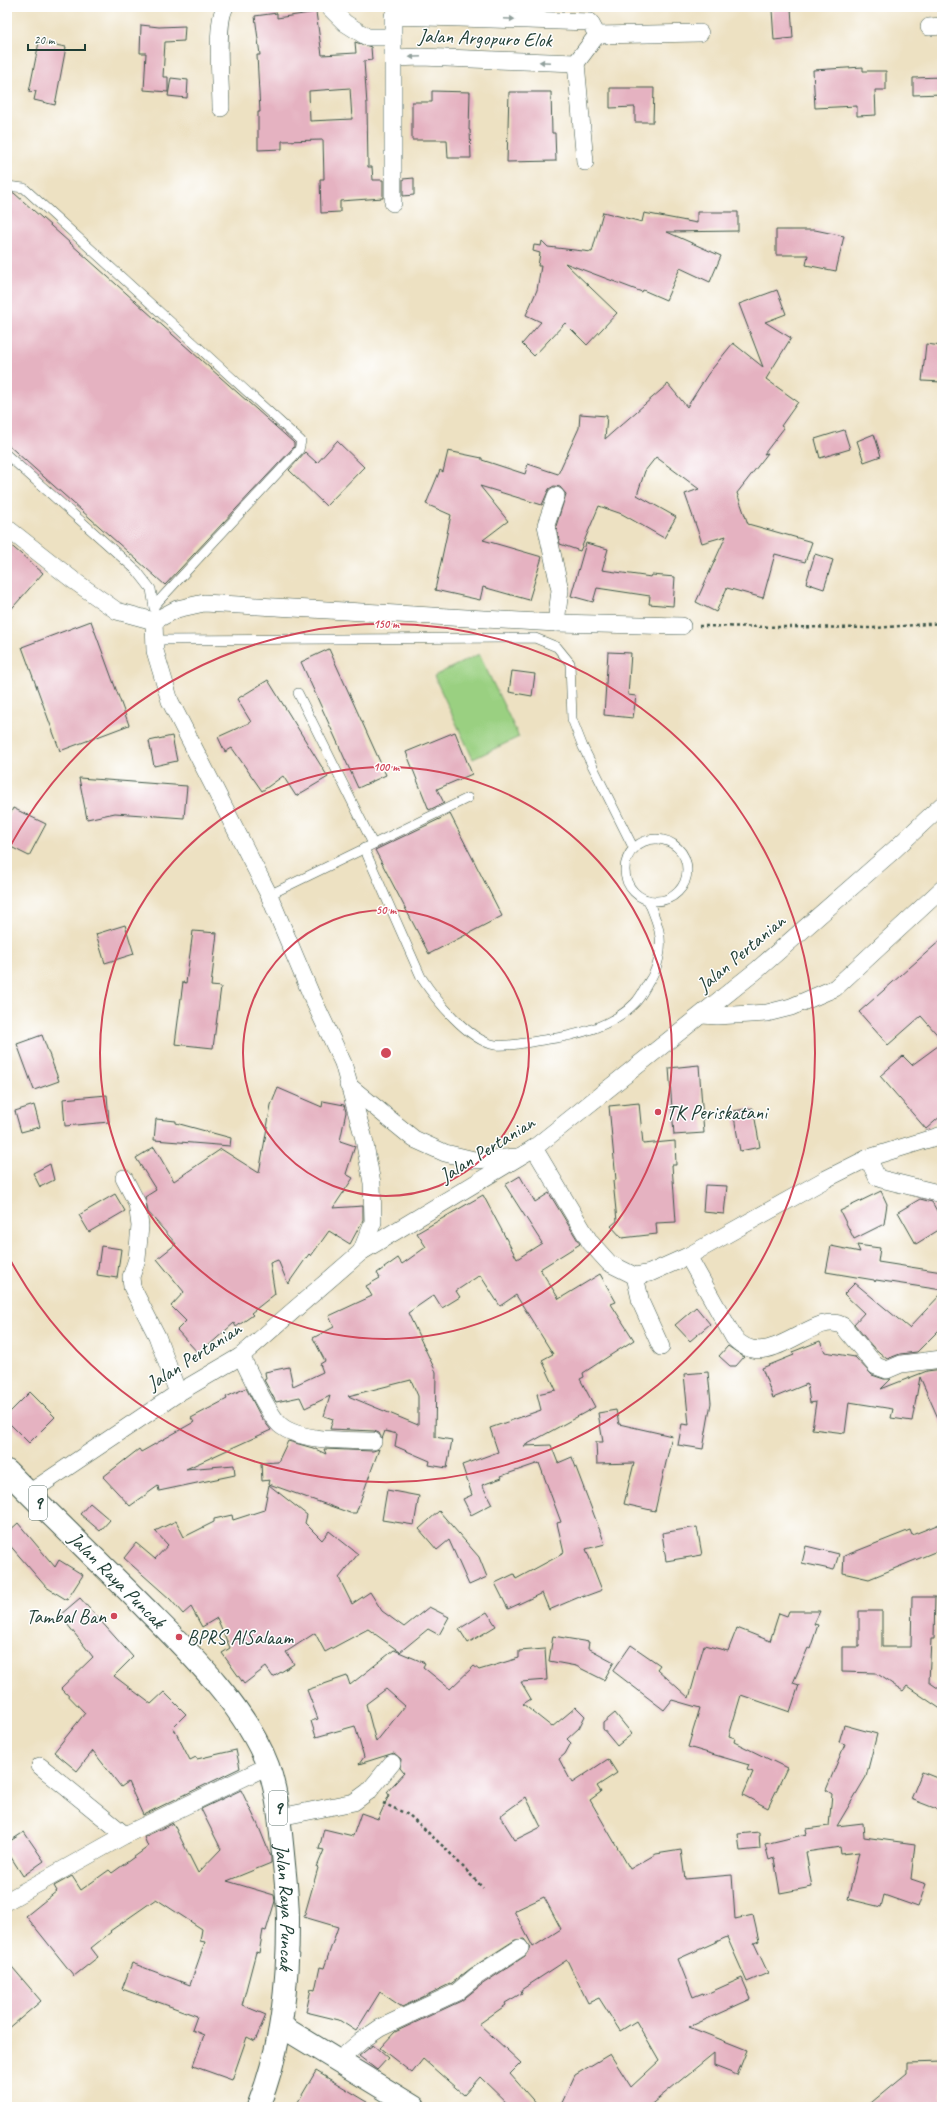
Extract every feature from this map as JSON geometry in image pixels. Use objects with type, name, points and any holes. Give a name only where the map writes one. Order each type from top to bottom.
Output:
[{"type":"main road","name":"Jalan Raya Puncak","points":[[7,1471],[183,1646],[214,1682],[249,1728],[268,1766],[275,1789],[280,1817],[288,1906],[287,1979],[281,2026],[266,2088],[258,2107]]},
{"type":"main road","points":[[281,2026],[414,2107]]},
{"type":"street","points":[[221,108],[220,36],[221,18],[225,7]]},
{"type":"street","name":"Jalan Argopuro Elok","points":[[330,7],[344,23],[367,37],[393,37]]},
{"type":"street","name":"Jalan Argopuro Elok","points":[[392,203],[393,16],[590,22],[597,35],[576,63],[585,162]]},
{"type":"street","points":[[597,35],[700,33]]},
{"type":"street","name":"Jalan Argopuro Elok","points":[[393,58],[421,56],[576,63]]},
{"type":"street","points":[[556,496],[546,525],[560,590],[556,623]]},
{"type":"street","points":[[7,528],[73,580],[117,611],[154,613],[204,603],[556,623],[682,626]]},
{"type":"street","points":[[154,613],[153,640],[170,701],[269,895],[313,999],[343,1063],[365,1146],[373,1200],[373,1222],[361,1252]]},
{"type":"street","name":"Jalan Pertanian","points":[[28,1493],[178,1393],[241,1356],[361,1252],[528,1152],[757,970],[888,855],[942,805]]},
{"type":"street","points":[[702,1015],[718,1016],[767,1013],[791,1008],[835,988],[942,889]]},
{"type":"street","points":[[348,1085],[414,1139],[445,1153],[474,1160],[528,1152],[590,1242],[609,1263],[635,1276],[650,1273],[688,1256],[826,1179],[868,1158],[942,1135]]},
{"type":"street","points":[[868,1158],[877,1178],[942,1194]]},
{"type":"street","points":[[124,1178],[137,1203],[140,1226],[137,1259],[131,1277],[132,1287],[157,1336],[178,1393]]},
{"type":"street","points":[[688,1256],[734,1338],[744,1347],[752,1350],[766,1350],[824,1325],[836,1323],[843,1326],[876,1366],[881,1369],[888,1370],[901,1364],[942,1359]]},
{"type":"street","points":[[635,1276],[641,1304],[661,1347]]},
{"type":"street","points":[[241,1356],[274,1419],[284,1428],[312,1437],[373,1441]]},
{"type":"street","points":[[280,1817],[349,1804],[364,1796],[392,1763]]},
{"type":"street","points":[[40,1766],[126,1834]]},
{"type":"street","points":[[7,1900],[126,1834],[268,1766]]},
{"type":"street","points":[[338,2061],[361,2041],[380,2028],[458,1992],[475,1977],[520,1948]]},
{"type":"lane","points":[[7,186],[24,188],[69,231],[301,440],[299,450],[154,613]]},
{"type":"lane","points":[[7,455],[137,571],[151,589],[154,613]]},
{"type":"lane","points":[[153,640],[535,638],[546,641],[557,647],[570,663],[572,718],[583,747],[634,849]]},
{"type":"lane","points":[[298,693],[373,844]]},
{"type":"lane","points":[[269,895],[468,798]]},
{"type":"lane","points":[[650,840],[668,842],[682,854],[685,862],[685,880],[674,895],[657,901],[648,900],[638,896],[631,888],[626,879],[625,868],[628,858],[634,849],[650,840]]},
{"type":"lane","points":[[364,848],[421,977],[431,993],[470,1032],[482,1040],[496,1045],[561,1038],[598,1027],[612,1020],[635,1003],[652,977],[660,954],[660,932],[648,900]]},
{"type":"path","points":[[682,626],[874,628],[942,623]]},
{"type":"path","points":[[364,1796],[409,1815],[446,1849],[483,1888]]},
{"type":"green space","points":[[479,654],[519,737],[473,759],[434,676]]},
{"type":"building","points":[[791,8],[793,38],[774,40],[772,10]]},
{"type":"building","points":[[316,12],[322,55],[356,53],[355,42],[371,47],[372,60],[364,61],[367,105],[368,167],[372,167],[373,180],[383,180],[383,198],[340,201],[340,212],[321,213],[320,179],[324,179],[323,140],[282,141],[282,149],[258,150],[258,112],[260,112],[257,55],[260,55],[255,16],[277,13],[277,18]],"holes":[[[350,88],[352,119],[310,121],[309,91]]]},
{"type":"building","points":[[141,25],[159,27],[185,26],[184,41],[165,42],[163,77],[168,77],[168,92],[144,90],[146,53],[140,53]]},
{"type":"building","points":[[39,42],[66,47],[55,105],[34,100],[36,91],[29,92]]},
{"type":"building","points":[[863,67],[863,71],[886,71],[886,90],[875,90],[876,115],[857,116],[857,106],[815,108],[813,70]]},
{"type":"building","points":[[942,77],[942,94],[913,95],[913,78]]},
{"type":"building","points":[[171,78],[188,80],[187,98],[168,96]]},
{"type":"building","points":[[610,88],[654,88],[653,122],[635,122],[635,107],[610,108]]},
{"type":"building","points":[[432,91],[470,92],[469,130],[471,158],[448,158],[447,140],[412,140],[412,102],[432,102]]},
{"type":"building","points":[[509,92],[551,92],[552,133],[555,133],[556,161],[507,162]]},
{"type":"building","points":[[414,178],[414,195],[403,196],[403,179]]},
{"type":"building","points":[[7,192],[14,193],[294,443],[294,447],[165,585],[7,444]]},
{"type":"building","points":[[603,212],[642,222],[644,213],[697,223],[697,212],[738,212],[738,231],[667,232],[721,256],[710,282],[680,268],[666,300],[643,290],[642,292],[565,263],[617,313],[587,345],[565,323],[534,356],[522,344],[541,322],[526,315],[537,290],[541,266],[538,266],[540,253],[533,251],[534,245],[541,246],[542,241],[548,247],[592,252]]},
{"type":"building","points":[[776,230],[815,230],[844,236],[836,271],[806,265],[808,255],[776,255]]},
{"type":"building","points":[[777,290],[786,314],[765,322],[791,338],[766,379],[798,402],[781,426],[784,428],[764,454],[768,453],[737,493],[748,524],[812,542],[805,562],[775,554],[763,598],[727,588],[716,612],[696,602],[726,536],[702,543],[685,494],[699,489],[656,457],[645,471],[637,495],[676,517],[664,538],[622,514],[599,506],[580,551],[560,544],[556,526],[566,494],[560,487],[554,486],[549,489],[542,505],[480,486],[508,521],[483,540],[542,557],[529,600],[483,587],[480,600],[435,590],[451,515],[426,504],[440,470],[443,472],[448,451],[482,458],[482,460],[525,474],[528,464],[558,474],[579,428],[580,414],[607,416],[605,439],[668,384],[687,407],[708,374],[733,343],[763,367],[739,304]]},
{"type":"building","points":[[926,344],[942,346],[942,382],[922,381]]},
{"type":"building","points":[[844,430],[850,449],[820,458],[815,439]]},
{"type":"building","points":[[874,434],[881,456],[864,462],[857,441]]},
{"type":"building","points":[[337,441],[364,467],[326,506],[289,470],[305,452],[317,463]]},
{"type":"building","points":[[7,542],[43,573],[7,614]]},
{"type":"building","points":[[586,543],[608,549],[602,570],[651,577],[652,575],[675,577],[673,606],[649,604],[650,596],[597,588],[593,602],[571,596]]},
{"type":"building","points":[[815,554],[833,560],[824,589],[806,583]]},
{"type":"building","points":[[91,621],[129,725],[60,751],[22,647]]},
{"type":"building","points":[[329,649],[386,775],[358,788],[301,662]]},
{"type":"building","points":[[608,652],[631,653],[628,695],[636,696],[633,718],[604,715]]},
{"type":"building","points":[[512,671],[535,674],[532,696],[509,692]]},
{"type":"building","points":[[268,680],[328,777],[296,796],[283,776],[262,791],[232,748],[225,752],[218,737],[251,722],[237,699]]},
{"type":"building","points":[[455,732],[472,774],[437,789],[444,803],[429,810],[406,752]]},
{"type":"building","points":[[172,736],[177,761],[154,766],[149,741]]},
{"type":"building","points":[[79,778],[187,786],[184,818],[115,813],[87,819]]},
{"type":"building","points":[[13,808],[46,824],[29,856],[7,845],[7,820]]},
{"type":"building","points":[[450,814],[502,916],[429,954],[375,850]]},
{"type":"building","points":[[125,925],[134,954],[105,963],[96,934]]},
{"type":"building","points":[[193,931],[217,933],[211,986],[221,987],[213,1048],[175,1044],[183,982],[186,983]]},
{"type":"building","points":[[942,939],[942,1040],[921,1016],[888,1045],[859,1012]]},
{"type":"building","points":[[42,1035],[59,1081],[34,1090],[17,1044]]},
{"type":"building","points":[[942,1043],[942,1115],[926,1129],[880,1076],[903,1056],[912,1065]]},
{"type":"building","points":[[699,1065],[704,1133],[674,1135],[669,1068]]},
{"type":"building","points":[[278,1088],[322,1107],[323,1101],[344,1105],[346,1112],[340,1141],[355,1146],[346,1174],[353,1178],[333,1208],[363,1206],[363,1220],[350,1244],[329,1231],[311,1256],[309,1254],[288,1284],[278,1260],[270,1263],[275,1294],[251,1313],[253,1315],[236,1327],[234,1323],[199,1354],[177,1330],[186,1321],[171,1306],[184,1292],[157,1259],[176,1244],[148,1212],[145,1197],[156,1190],[136,1158],[154,1147],[174,1181],[221,1149],[259,1173],[271,1105]]},
{"type":"building","points":[[107,1095],[109,1122],[65,1126],[63,1099]]},
{"type":"building","points":[[639,1103],[643,1144],[675,1141],[676,1165],[672,1165],[676,1222],[656,1223],[657,1234],[622,1238],[611,1226],[617,1221],[613,1181],[616,1180],[609,1106]]},
{"type":"building","points":[[34,1105],[40,1127],[21,1132],[15,1111]]},
{"type":"building","points":[[753,1108],[760,1147],[740,1151],[733,1111]]},
{"type":"building","points":[[156,1119],[176,1121],[176,1123],[231,1138],[230,1146],[154,1140]]},
{"type":"building","points":[[50,1164],[54,1180],[40,1187],[33,1173]]},
{"type":"building","points":[[520,1176],[535,1202],[549,1193],[580,1244],[540,1269],[559,1299],[600,1274],[616,1302],[611,1304],[634,1340],[583,1373],[584,1377],[580,1379],[595,1407],[524,1446],[551,1445],[558,1463],[572,1457],[605,1544],[586,1549],[602,1590],[583,1597],[584,1595],[549,1610],[542,1593],[508,1609],[495,1583],[514,1574],[516,1579],[564,1553],[557,1523],[561,1522],[539,1463],[501,1476],[502,1478],[482,1485],[492,1504],[471,1515],[463,1499],[472,1495],[462,1465],[498,1452],[490,1428],[541,1410],[537,1394],[556,1390],[542,1360],[553,1354],[516,1295],[500,1306],[480,1275],[456,1291],[460,1297],[442,1308],[434,1295],[408,1313],[436,1372],[435,1437],[452,1440],[447,1468],[429,1465],[430,1461],[395,1446],[397,1434],[385,1431],[382,1439],[379,1433],[374,1431],[330,1429],[333,1419],[324,1416],[330,1396],[305,1408],[300,1397],[276,1402],[264,1380],[266,1379],[265,1372],[289,1367],[293,1386],[323,1372],[320,1364],[325,1361],[313,1338],[334,1327],[329,1316],[372,1296],[366,1286],[380,1278],[377,1273],[398,1258],[402,1264],[426,1247],[417,1233],[483,1195],[517,1259],[542,1243],[505,1185]],"holes":[[[411,1380],[418,1396],[418,1425],[348,1396]]]},
{"type":"building","points":[[705,1185],[727,1186],[724,1214],[703,1212]]},
{"type":"building","points":[[881,1191],[887,1204],[884,1224],[854,1239],[840,1211]]},
{"type":"building","points":[[115,1194],[125,1211],[89,1232],[79,1215]]},
{"type":"building","points":[[920,1199],[932,1202],[942,1220],[942,1228],[916,1244],[898,1212]]},
{"type":"building","points":[[857,1245],[880,1248],[878,1262],[942,1272],[942,1290],[876,1280],[875,1282],[874,1280],[826,1272],[831,1246],[860,1252]]},
{"type":"building","points":[[101,1246],[121,1249],[117,1278],[97,1275]]},
{"type":"building","points":[[855,1283],[909,1328],[942,1293],[942,1327],[917,1352],[900,1354],[887,1359],[872,1346],[854,1324],[864,1313],[844,1294]]},
{"type":"building","points":[[696,1307],[710,1324],[690,1341],[675,1325]]},
{"type":"building","points":[[820,1341],[825,1352],[855,1357],[872,1375],[884,1379],[891,1379],[881,1389],[927,1371],[942,1369],[942,1427],[920,1377],[912,1421],[891,1418],[893,1409],[849,1402],[845,1433],[812,1429],[816,1402],[810,1403],[807,1384],[773,1398],[762,1368],[794,1355],[792,1352]]},
{"type":"building","points":[[728,1346],[744,1357],[736,1366],[730,1366],[719,1356]]},
{"type":"building","points":[[708,1372],[711,1403],[703,1449],[678,1445],[682,1424],[689,1425],[684,1374]]},
{"type":"building","points":[[246,1388],[261,1417],[271,1430],[186,1469],[234,1465],[235,1475],[159,1491],[158,1486],[130,1506],[103,1477],[139,1449],[141,1452],[194,1422],[191,1418],[227,1399],[226,1397]]},
{"type":"building","points":[[30,1392],[55,1417],[29,1443],[7,1421],[7,1415]]},
{"type":"building","points":[[616,1410],[619,1424],[672,1436],[655,1511],[624,1504],[634,1463],[597,1464],[596,1442],[603,1442],[598,1413]]},
{"type":"building","points":[[288,1441],[313,1448],[326,1454],[324,1449],[373,1451],[379,1449],[356,1513],[350,1513],[269,1484],[270,1480],[262,1481],[261,1463],[278,1462]]},
{"type":"building","points":[[269,1485],[307,1515],[305,1523],[322,1540],[329,1531],[358,1554],[339,1578],[352,1604],[370,1592],[382,1611],[404,1627],[429,1607],[449,1617],[439,1635],[428,1629],[400,1652],[368,1629],[325,1652],[315,1633],[286,1652],[294,1664],[273,1677],[266,1667],[244,1684],[222,1653],[230,1648],[217,1618],[202,1627],[191,1607],[183,1614],[170,1599],[124,1558],[136,1543],[155,1559],[168,1545],[155,1531],[176,1521],[184,1537],[214,1522],[214,1519],[232,1515],[233,1520],[264,1510]]},
{"type":"building","points":[[387,1490],[419,1496],[414,1525],[382,1520]]},
{"type":"building","points":[[90,1503],[110,1520],[100,1531],[80,1514]]},
{"type":"building","points":[[439,1511],[479,1557],[487,1577],[469,1585],[449,1540],[437,1550],[419,1529]]},
{"type":"building","points":[[18,1523],[55,1567],[59,1560],[83,1575],[67,1600],[46,1587],[7,1542],[7,1533]]},
{"type":"building","points":[[942,1523],[942,1549],[869,1579],[843,1573],[844,1556],[910,1530],[912,1535]]},
{"type":"building","points":[[697,1527],[702,1555],[666,1561],[662,1533]]},
{"type":"building","points":[[806,1546],[839,1554],[834,1570],[802,1563]]},
{"type":"building","points":[[912,1597],[935,1597],[934,1639],[931,1639],[929,1682],[942,1691],[942,1710],[907,1686],[903,1691],[876,1673],[842,1672],[842,1647],[859,1647],[859,1611],[882,1611],[882,1647],[911,1647]]},
{"type":"building","points":[[80,1598],[133,1657],[114,1676],[151,1704],[164,1692],[186,1714],[173,1727],[190,1760],[196,1757],[197,1759],[236,1750],[240,1768],[143,1815],[128,1782],[121,1787],[93,1751],[77,1771],[54,1752],[85,1713],[61,1688],[93,1657],[60,1615]]},
{"type":"building","points":[[789,1611],[820,1611],[814,1624],[818,1625],[810,1649],[808,1648],[793,1683],[799,1685],[790,1712],[741,1695],[729,1736],[735,1738],[734,1742],[787,1768],[768,1808],[743,1795],[753,1772],[747,1770],[749,1765],[688,1747],[700,1708],[672,1700],[664,1710],[613,1671],[631,1645],[660,1665],[657,1669],[689,1698],[704,1645],[728,1651],[737,1628],[770,1641],[779,1613],[787,1616]]},
{"type":"building","points":[[487,1612],[496,1626],[468,1643],[459,1629]]},
{"type":"building","points":[[553,1636],[589,1642],[588,1648],[614,1662],[604,1680],[576,1666],[549,1661]]},
{"type":"building","points":[[545,1649],[547,1680],[521,1682],[531,1699],[523,1704],[552,1727],[576,1707],[585,1716],[579,1728],[567,1739],[571,1743],[565,1754],[559,1759],[572,1783],[608,1759],[617,1773],[597,1786],[601,1792],[590,1800],[630,1869],[656,1854],[681,1850],[685,1879],[732,1875],[735,1919],[753,1915],[759,1941],[754,1943],[768,1973],[747,1982],[727,1937],[678,1959],[693,1997],[703,1993],[704,1995],[742,1978],[751,1999],[689,2027],[747,2050],[737,2075],[714,2066],[714,2053],[648,2107],[560,2107],[575,2075],[610,2054],[631,2087],[659,2061],[636,2021],[620,2031],[599,1998],[588,2003],[567,1960],[521,1990],[522,1993],[505,2003],[506,2005],[479,2024],[521,2063],[510,2074],[539,2107],[511,2107],[480,2077],[464,2095],[423,2059],[412,2073],[380,2048],[395,2032],[461,2001],[481,1985],[525,1956],[530,1947],[524,1939],[515,1940],[470,1969],[452,1983],[402,2007],[380,1992],[356,2031],[339,2020],[306,2012],[311,1989],[315,1990],[320,1967],[324,1968],[338,1927],[304,1917],[318,1868],[317,1867],[324,1850],[319,1849],[324,1829],[353,1836],[361,1813],[378,1819],[389,1795],[387,1792],[404,1773],[400,1768],[401,1759],[394,1753],[359,1764],[364,1757],[355,1726],[316,1737],[311,1721],[318,1719],[307,1690],[347,1676],[350,1685],[394,1650],[425,1663],[423,1667],[450,1689],[474,1666],[479,1670],[519,1658],[519,1651]],"holes":[[[386,1689],[405,1706],[376,1742],[366,1704]],[[526,1797],[541,1827],[515,1840],[500,1816]],[[544,1897],[561,1929],[533,1947],[514,1911]]]},
{"type":"building","points":[[615,1713],[632,1734],[617,1746],[603,1729],[603,1723]]},
{"type":"building","points":[[844,1725],[877,1734],[866,1777],[837,1826],[863,1823],[864,1837],[915,1844],[911,1879],[926,1884],[918,1907],[884,1895],[881,1907],[848,1899],[859,1852],[841,1854],[840,1847],[806,1852],[812,1887],[780,1893],[774,1858],[769,1860],[765,1844],[807,1834],[806,1829],[829,1826],[832,1794],[826,1790],[845,1744],[839,1742]]},
{"type":"building","points":[[922,1772],[942,1780],[942,1811],[911,1799]]},
{"type":"building","points":[[241,1790],[258,1825],[271,1857],[271,1863],[227,1881],[274,1895],[275,1901],[266,1931],[263,1930],[259,1953],[256,1952],[242,2005],[266,2015],[255,2041],[247,2037],[232,2080],[193,2066],[204,2035],[192,2030],[197,2016],[122,1989],[132,1963],[190,1985],[205,1942],[200,1941],[202,1929],[156,1899],[110,1931],[111,1932],[91,1948],[98,1957],[74,1976],[26,1916],[57,1891],[54,1886],[72,1876],[81,1890],[109,1870],[112,1873],[148,1847],[144,1837],[173,1823],[198,1873],[221,1849],[201,1809]]},
{"type":"building","points":[[24,1832],[44,1861],[23,1876],[7,1851],[7,1843]]},
{"type":"building","points":[[759,1832],[760,1849],[740,1851],[738,1834]]},
{"type":"building","points":[[7,1961],[41,2001],[7,2030]]},
{"type":"building","points":[[373,2045],[388,2058],[377,2070],[359,2056]]},
{"type":"building","points":[[942,2062],[942,2107],[866,2107],[907,2073],[907,2063]]},
{"type":"building","points":[[316,2071],[376,2107],[295,2107]]},
{"type":"place","name":"TK Periskatani","points":[[658,1112]]},
{"type":"place","name":"Tambal Ban","points":[[114,1616]]},
{"type":"place","name":"BPRS AlSalaam","points":[[179,1637]]}]
